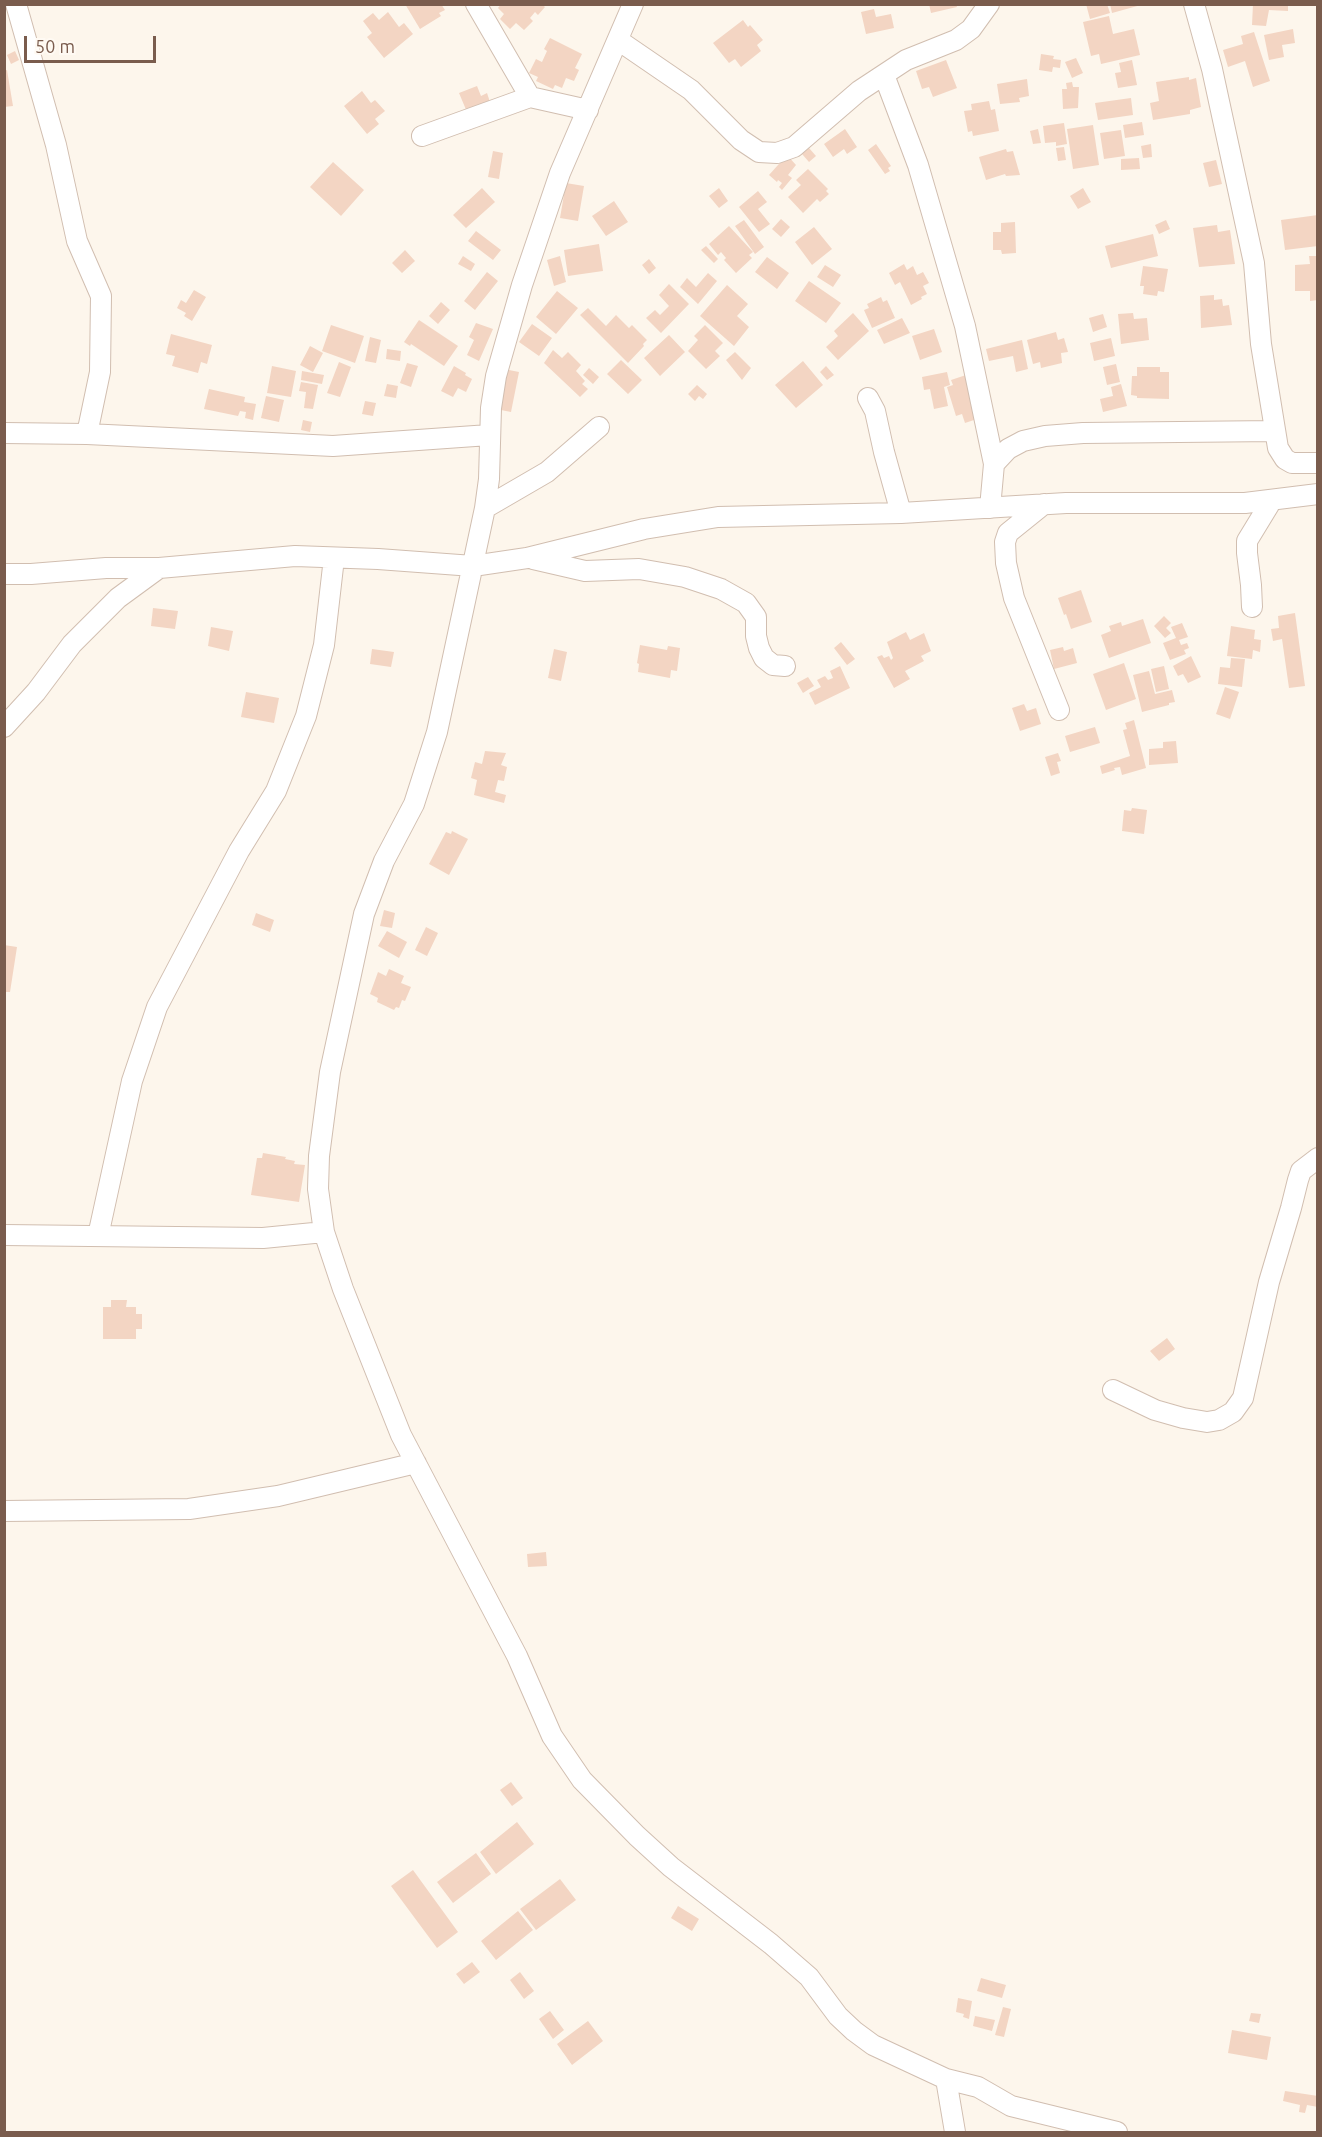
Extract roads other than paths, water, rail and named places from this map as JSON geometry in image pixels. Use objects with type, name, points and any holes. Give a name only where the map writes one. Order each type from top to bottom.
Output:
[{"type":"street","points":[[16,4],[56,145],[77,241],[101,296],[100,372],[87,434]]},
{"type":"street","points":[[476,4],[530,97]]},
{"type":"street","points":[[633,4],[560,173],[522,285],[495,376],[485,508],[437,732],[414,804],[384,861],[364,914],[330,1072],[319,1156],[318,1189],[324,1232],[343,1289],[401,1435],[517,1656],[552,1736],[582,1780],[671,1867],[771,1944],[809,1977],[838,2016],[873,2045],[946,2079],[978,2086],[1011,2106],[1117,2133]]},
{"type":"street","points":[[618,40],[692,90],[741,140],[759,152],[777,153],[794,147],[859,92],[906,60],[956,40],[971,29],[989,4]]},
{"type":"street","points":[[1194,4],[1212,69],[1254,262],[1261,344],[1278,448],[1285,459],[1292,463],[1317,463]]},
{"type":"street","points":[[884,75],[918,165],[965,326],[994,464],[990,508]]},
{"type":"street","points":[[859,92],[896,110]]},
{"type":"street","points":[[422,136],[530,97],[588,110]]},
{"type":"street","points":[[868,398],[875,411],[901,513]]},
{"type":"street","points":[[485,508],[548,472],[599,427]]},
{"type":"street","points":[[994,464],[1008,449],[1023,441],[1045,436],[1083,433],[1275,430]]},
{"type":"street","points":[[4,433],[87,434],[333,446],[489,435]]},
{"type":"street","points":[[4,574],[106,568],[159,568],[295,556],[473,566],[527,558],[644,529],[718,518],[901,513],[1044,504],[1245,503],[1317,494]]},
{"type":"street","points":[[1252,607],[1246,553],[1247,541],[1272,500]]},
{"type":"street","points":[[1044,504],[1008,533],[1005,542],[1006,563],[1014,598],[1059,710]]},
{"type":"street","points":[[99,1236],[132,1081],[156,1007],[239,851],[276,791],[306,716],[324,645],[334,558]]},
{"type":"street","points":[[527,558],[585,572],[639,568],[685,577],[721,589],[746,603],[756,617],[759,648],[764,658],[773,665],[785,666]]},
{"type":"street","points":[[4,727],[36,692],[72,644],[118,598],[159,568]]},
{"type":"street","points":[[1113,1390],[1155,1410],[1207,1422],[1219,1420],[1233,1412],[1243,1398],[1269,1282],[1298,1179],[1301,1171],[1317,1158]]},
{"type":"street","points":[[4,1236],[263,1238],[324,1232]]},
{"type":"street","points":[[4,1511],[189,1509],[278,1496],[416,1463]]},
{"type":"street","points":[[946,2079],[955,2133]]}]
